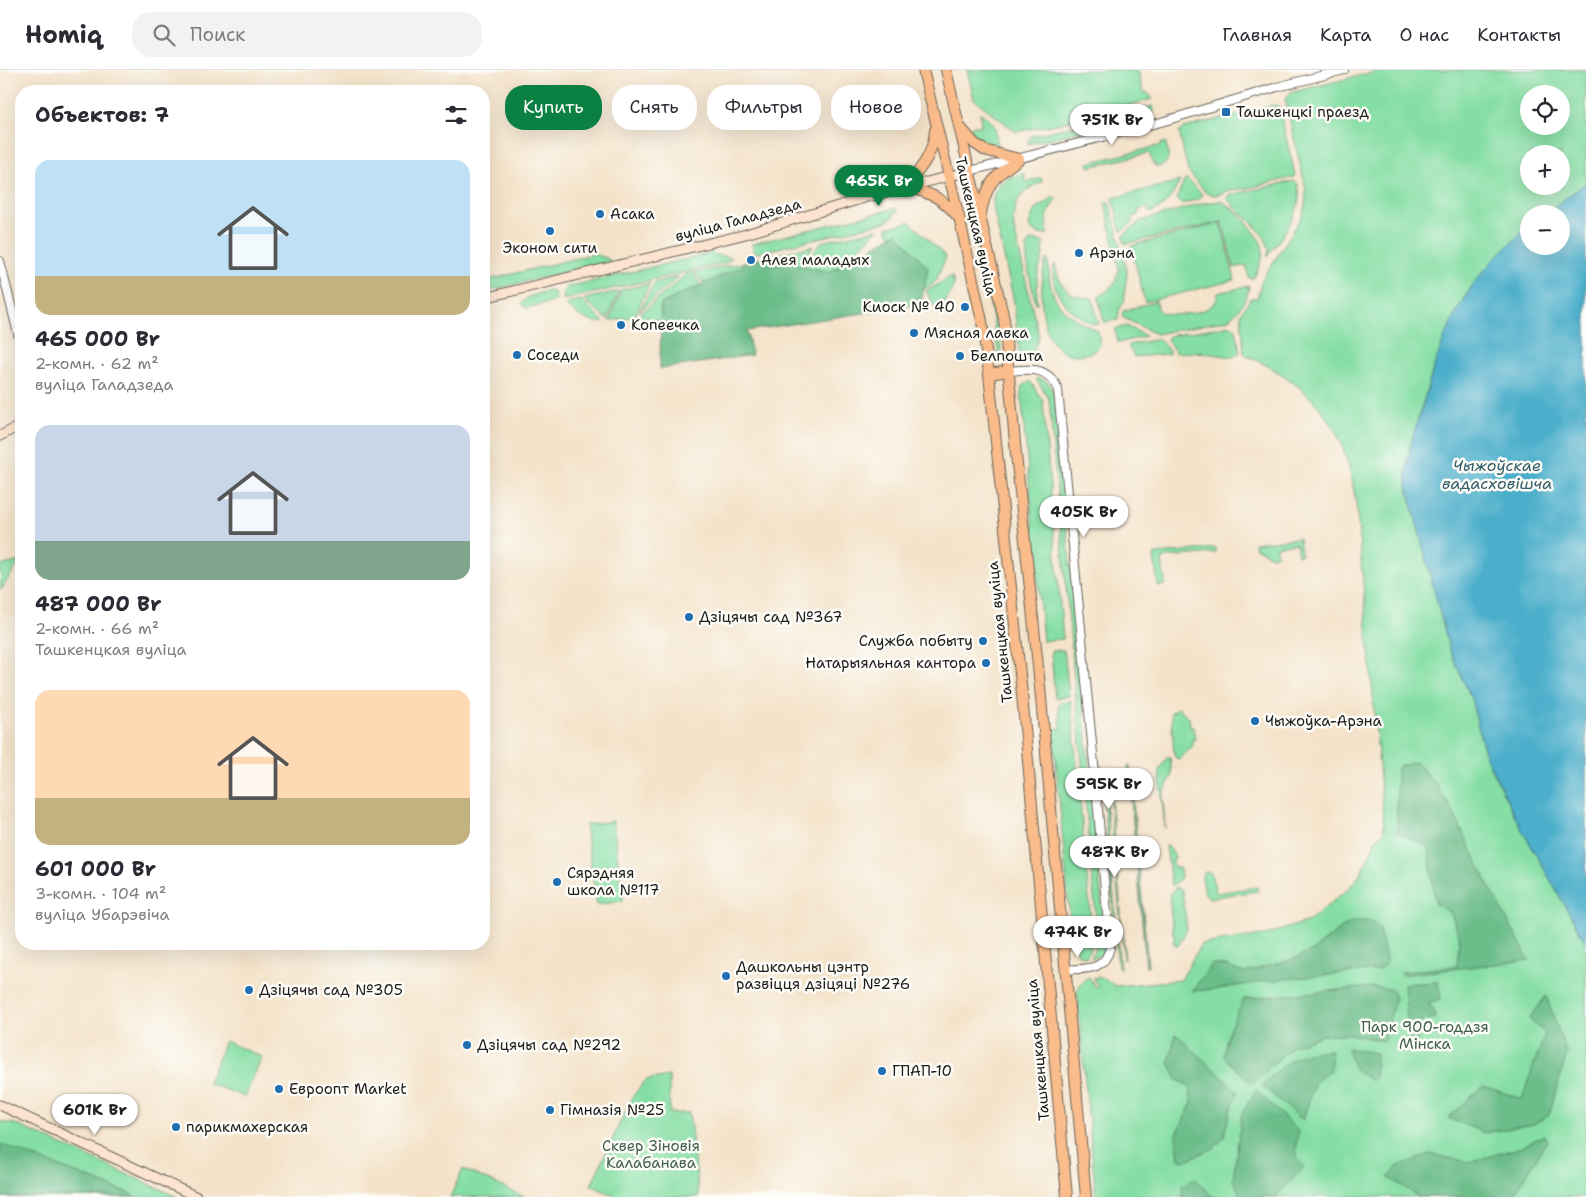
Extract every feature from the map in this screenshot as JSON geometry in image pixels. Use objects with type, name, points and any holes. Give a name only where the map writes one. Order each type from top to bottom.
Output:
[{"type":"main road","name":"Ташкенцкая вуліца","points":[[923,70],[982,321],[989,374],[1022,694],[1067,1197]]},
{"type":"main road","name":"Ташкенцкая вуліца","points":[[946,70],[1001,304],[1039,676],[1086,1197]]},
{"type":"main road","points":[[936,123],[931,153],[923,167],[906,186],[941,199],[950,207],[960,221]]},
{"type":"main road","points":[[960,127],[974,144],[984,150],[1019,159]]},
{"type":"main road","points":[[980,218],[988,186],[996,176],[1019,159]]},
{"type":"main road","name":"вуліца Галадзеда","points":[[490,297],[746,234],[906,186],[970,171]]},
{"type":"main road","points":[[989,374],[1009,371]]},
{"type":"main road","points":[[0,436],[15,428]]},
{"type":"main road","points":[[1046,971],[1065,970]]},
{"type":"main road","points":[[0,1105],[196,1197]]},
{"type":"street","name":"вуліца Галадзеда","points":[[970,171],[1161,122],[1278,87],[1344,70]]},
{"type":"street","points":[[0,261],[15,322]]},
{"type":"street","points":[[1009,371],[1031,368],[1038,370],[1052,378],[1058,390],[1094,764],[1110,948],[1107,957],[1100,965],[1093,968],[1065,970]]},
{"type":"green space","points":[[967,70],[1138,70],[1143,92],[1146,92],[1152,99],[1061,123],[1016,132],[974,99]]},
{"type":"green space","name":"Парк 900-годдзя Мінска","points":[[1382,70],[1586,70],[1586,183],[1570,195],[1570,145],[1520,145],[1520,195],[1570,195],[1556,205],[1520,205],[1520,235],[1465,296],[1453,318],[1434,366],[1413,435],[1406,471],[1407,485],[1449,648],[1471,698],[1482,743],[1491,769],[1521,828],[1586,943],[1586,1197],[1096,1197],[1077,995],[1082,982],[1089,977],[1095,987],[1098,987],[1093,978],[1105,979],[1115,986],[1181,980],[1201,944],[1269,934],[1309,921],[1349,888],[1368,859],[1375,841],[1384,831],[1357,510],[1351,475],[1340,441],[1324,413],[1302,390],[1289,380],[1244,353],[1241,313],[1251,298],[1257,298],[1262,280],[1303,215],[1305,207],[1306,189],[1285,100],[1289,93]]},
{"type":"green space","points":[[1274,105],[1279,107],[1294,177],[1220,194],[1206,193],[1188,171],[1179,132],[1184,128]]},
{"type":"green space","points":[[1153,106],[1154,112],[1151,114],[1027,144],[1031,136]]},
{"type":"green space","points":[[980,112],[994,124],[999,150],[982,146],[973,134],[971,126],[981,126]]},
{"type":"green space","points":[[1165,142],[1168,159],[1167,162],[1158,167],[1155,166],[1149,153],[1089,167],[1088,163],[1158,146]]},
{"type":"green space","points":[[1024,173],[1026,182],[1041,178],[1042,182],[1023,194],[1016,206],[1013,220],[1039,337],[1029,360],[1023,358],[1019,352],[1014,302],[993,207],[994,193],[1000,184],[1005,180]]},
{"type":"green space","points":[[1187,179],[1202,194],[1199,199],[1181,204],[1177,198],[1184,181]]},
{"type":"green space","points":[[1180,181],[1164,205],[1149,213],[1147,208],[1138,210],[1139,215],[1133,217],[1134,221],[1122,231],[1120,230],[1113,198]]},
{"type":"green space","points":[[1294,181],[1298,184],[1299,194],[1295,214],[1267,257],[1269,247],[1261,232],[1227,198],[1234,194]]},
{"type":"green space","points":[[962,188],[983,268],[996,304],[1002,357],[1000,359],[988,290]]},
{"type":"green space","points":[[1052,196],[1056,199],[1046,224],[1048,234],[1042,235],[1032,230],[1029,226],[1036,208],[1048,202]]},
{"type":"green space","points":[[1220,201],[1240,215],[1259,238],[1263,252],[1254,278],[1249,278],[1246,265],[1234,268],[1222,222],[1125,244],[1123,236],[1141,221],[1204,203]]},
{"type":"green space","points":[[1105,202],[1110,204],[1127,271],[1125,300],[1119,310],[1118,320],[1104,322],[1098,297],[1115,282],[1119,269]]},
{"type":"green space","points":[[896,208],[897,212],[893,213],[894,216],[886,222],[757,253],[753,251],[752,244]]},
{"type":"green space","points":[[910,222],[946,257],[936,281],[927,288],[924,288],[928,268],[897,233],[891,236],[886,228]]},
{"type":"green space","points":[[1221,223],[1235,280],[1145,302],[1131,246]]},
{"type":"green space","points":[[878,229],[841,266],[829,272],[804,266],[821,242]]},
{"type":"green space","points":[[897,233],[928,268],[921,304],[747,331],[752,355],[660,369],[661,304],[743,267],[742,263],[755,259],[771,265],[791,263],[829,272]]},
{"type":"green space","points":[[1035,240],[1043,242],[1044,245],[1037,278],[1036,304],[1027,254],[1029,242]]},
{"type":"green space","points":[[813,246],[801,266],[791,263],[771,265],[755,259]]},
{"type":"green space","points":[[712,253],[732,258],[725,263],[563,300],[564,290],[567,287]]},
{"type":"green space","points":[[593,254],[611,261],[490,291],[490,280]]},
{"type":"green space","points":[[1046,260],[1048,260],[1049,266],[1049,280],[1056,300],[1061,307],[1074,318],[1098,331],[1100,345],[1092,352],[1080,355],[1066,353],[1055,345],[1048,334],[1042,303],[1043,272]]},
{"type":"green space","points":[[742,263],[743,267],[704,284],[695,272]]},
{"type":"green space","points":[[1055,264],[1059,279],[1066,289],[1076,295],[1092,298],[1099,324],[1093,324],[1077,315],[1064,303],[1053,280]]},
{"type":"green space","points":[[693,272],[701,285],[661,304],[661,322],[658,323],[656,319],[648,321],[646,317],[639,319],[638,316],[686,274]]},
{"type":"green space","points":[[679,276],[639,312],[655,282]]},
{"type":"green space","points":[[952,276],[954,285],[941,311],[937,311],[926,291]]},
{"type":"green space","points":[[650,283],[635,316],[609,321],[621,290]]},
{"type":"green space","points":[[1249,286],[1242,305],[1227,320],[1156,334],[1122,317],[1123,311],[1156,301],[1160,311],[1166,314],[1194,313],[1213,305],[1218,293]]},
{"type":"green space","points":[[549,290],[554,293],[557,301],[526,308],[521,304],[528,297]]},
{"type":"green space","points":[[619,291],[607,320],[584,299]]},
{"type":"green space","points":[[582,300],[604,322],[599,323],[585,319],[568,308],[566,303]]},
{"type":"green space","points":[[1231,325],[1236,329],[1240,353],[1233,357],[1197,352],[1176,353],[1167,340],[1169,336]]},
{"type":"green space","points":[[1127,326],[1146,336],[1118,343],[1115,329]]},
{"type":"green space","points":[[1159,339],[1169,351],[1169,354],[1134,357],[1128,345]]},
{"type":"green space","points":[[1036,379],[1042,379],[1047,382],[1054,393],[1106,946],[1101,955],[1091,958],[1098,941],[1049,399]]},
{"type":"green space","points":[[1030,381],[1043,401],[1063,639],[1043,641],[1021,391],[1023,386]]},
{"type":"green space","points":[[1299,538],[1301,554],[1298,555],[1296,543],[1276,546],[1277,554],[1272,556],[1255,547],[1254,543]]},
{"type":"green space","points":[[1216,548],[1215,553],[1167,557],[1163,559],[1165,583],[1163,586],[1158,586],[1154,555]]},
{"type":"green space","points":[[15,562],[15,569],[1,590],[0,566]]},
{"type":"green space","points":[[1064,650],[1069,696],[1055,698],[1051,651]]},
{"type":"green space","points":[[1071,701],[1093,942],[1086,957],[1078,954],[1072,943],[1053,729],[1061,728],[1058,706],[1061,702]]},
{"type":"green space","points":[[1177,707],[1189,717],[1190,727],[1193,727],[1195,739],[1192,740],[1193,746],[1177,759],[1174,755],[1171,712],[1175,711]]},
{"type":"green space","points":[[1168,756],[1170,757],[1172,775],[1163,795],[1165,828],[1159,770]]},
{"type":"green space","points":[[1416,762],[1435,783],[1453,812],[1489,886],[1529,960],[1402,975],[1401,972],[1457,966],[1459,937],[1451,913],[1436,904],[1428,846],[1397,832],[1397,769],[1399,766]]},
{"type":"green space","points":[[1128,766],[1130,766],[1148,966],[1146,966]]},
{"type":"green space","points":[[1103,770],[1120,969],[1118,966],[1101,773]]},
{"type":"green space","points":[[1107,770],[1111,770],[1114,774],[1116,796],[1111,797],[1125,960],[1124,960]]},
{"type":"green space","points":[[613,821],[623,901],[597,905],[585,825]]},
{"type":"green space","points":[[1168,845],[1175,857],[1172,862],[1174,867],[1180,869],[1181,878],[1173,885],[1171,885],[1166,846]]},
{"type":"green space","points":[[1207,872],[1211,873],[1216,893],[1257,887],[1258,891],[1209,898],[1205,894],[1202,877]]},
{"type":"green space","points":[[1177,887],[1182,890],[1187,929],[1178,946],[1176,946],[1173,943],[1175,936],[1173,935],[1169,893],[1172,894]]},
{"type":"green space","points":[[1355,921],[1372,921],[1379,927],[1387,964],[1379,970],[1266,981],[1219,989],[1192,991],[1212,964],[1226,966],[1244,973],[1296,958],[1313,951],[1344,926]]},
{"type":"green space","points":[[1438,982],[1441,999],[1429,1003],[1436,1018],[1420,1021],[1416,1046],[1409,1043],[1404,984]]},
{"type":"green space","points":[[1372,987],[1391,989],[1395,998],[1384,1041],[1349,1034],[1323,1035],[1292,1046],[1252,1084],[1223,1056],[1229,1030],[1244,999]]},
{"type":"green space","points":[[1546,996],[1567,1054],[1549,1115],[1534,1124],[1485,1133],[1448,1118],[1483,1086],[1522,1099],[1545,1033],[1529,1019]]},
{"type":"green space","points":[[1176,1034],[1238,1092],[1230,1111],[1224,1137],[1214,1148],[1184,1161],[1179,1158],[1176,1136],[1192,1102],[1189,1086],[1177,1080],[1169,1062]]},
{"type":"green space","points":[[225,1041],[262,1057],[245,1097],[208,1083]]},
{"type":"green space","points":[[1347,1048],[1376,1053],[1375,1078],[1372,1081],[1354,1069]]},
{"type":"green space","points":[[1331,1050],[1331,1070],[1315,1082],[1303,1120],[1262,1086],[1292,1060],[1308,1053]]},
{"type":"green space","name":"Сквер Зіновія Калабанава","points":[[669,1076],[670,1113],[689,1113],[699,1197],[616,1197],[591,1185],[632,1097],[646,1080]]},
{"type":"green space","points":[[1256,1090],[1299,1132],[1296,1150],[1298,1158],[1304,1167],[1276,1197],[1241,1197],[1233,1179],[1242,1113]]},
{"type":"green space","points":[[0,1122],[15,1124],[178,1197],[0,1197]]},
{"type":"green space","points":[[1544,1135],[1547,1141],[1517,1191],[1510,1197],[1419,1197],[1388,1177],[1398,1166],[1430,1154],[1469,1162],[1522,1147]]},
{"type":"green space","points":[[0,1144],[131,1194],[133,1197],[0,1197]]},
{"type":"green space","points":[[463,1169],[525,1197],[450,1197]]},
{"type":"green space","points":[[1194,1178],[1213,1197],[1183,1197],[1182,1186]]},
{"type":"water","name":"Чыжоўскае вадасховішча","points":[[1586,183],[1586,943],[1521,828],[1486,757],[1471,698],[1449,648],[1407,485],[1407,465],[1411,445],[1435,364],[1445,336],[1465,297],[1478,277],[1520,235],[1520,255],[1570,255],[1570,205],[1556,205]]},
{"type":"place","name":"Ташкенцкі праезд","points":[[1226,112]]},
{"type":"place","name":"Асака","points":[[600,214]]},
{"type":"place","name":"Эконом сити","points":[[550,231]]},
{"type":"place","name":"Арэна","points":[[1079,253]]},
{"type":"place","name":"Алея маладых","points":[[751,260]]},
{"type":"place","name":"Киоск № 40","points":[[965,307]]},
{"type":"place","name":"Копеечка","points":[[621,325]]},
{"type":"place","name":"Мясная лавка","points":[[914,333]]},
{"type":"place","name":"Соседи","points":[[517,355]]},
{"type":"place","name":"Белпошта","points":[[960,356]]},
{"type":"place","name":"Дзіцячы сад №367","points":[[689,617]]},
{"type":"place","name":"Служба побыту","points":[[983,641]]},
{"type":"place","name":"Натарыяльная кантора","points":[[986,663]]},
{"type":"place","name":"Чыжоўка-Арэна","points":[[1255,721]]},
{"type":"place","name":"Сярэдняя школа №117","points":[[557,882]]},
{"type":"place","name":"Дашкольны цэнтр развіцця дзіцяці №276","points":[[726,976]]},
{"type":"place","name":"Дзіцячы сад №305","points":[[249,990]]},
{"type":"place","name":"Дзіцячы сад №292","points":[[467,1045]]},
{"type":"place","name":"ГПАП-10","points":[[882,1071]]},
{"type":"place","name":"Евроопт Market","points":[[279,1089]]},
{"type":"place","name":"Гімназія №25","points":[[550,1110]]},
{"type":"place","name":"парикмахерская","points":[[176,1127]]}]
